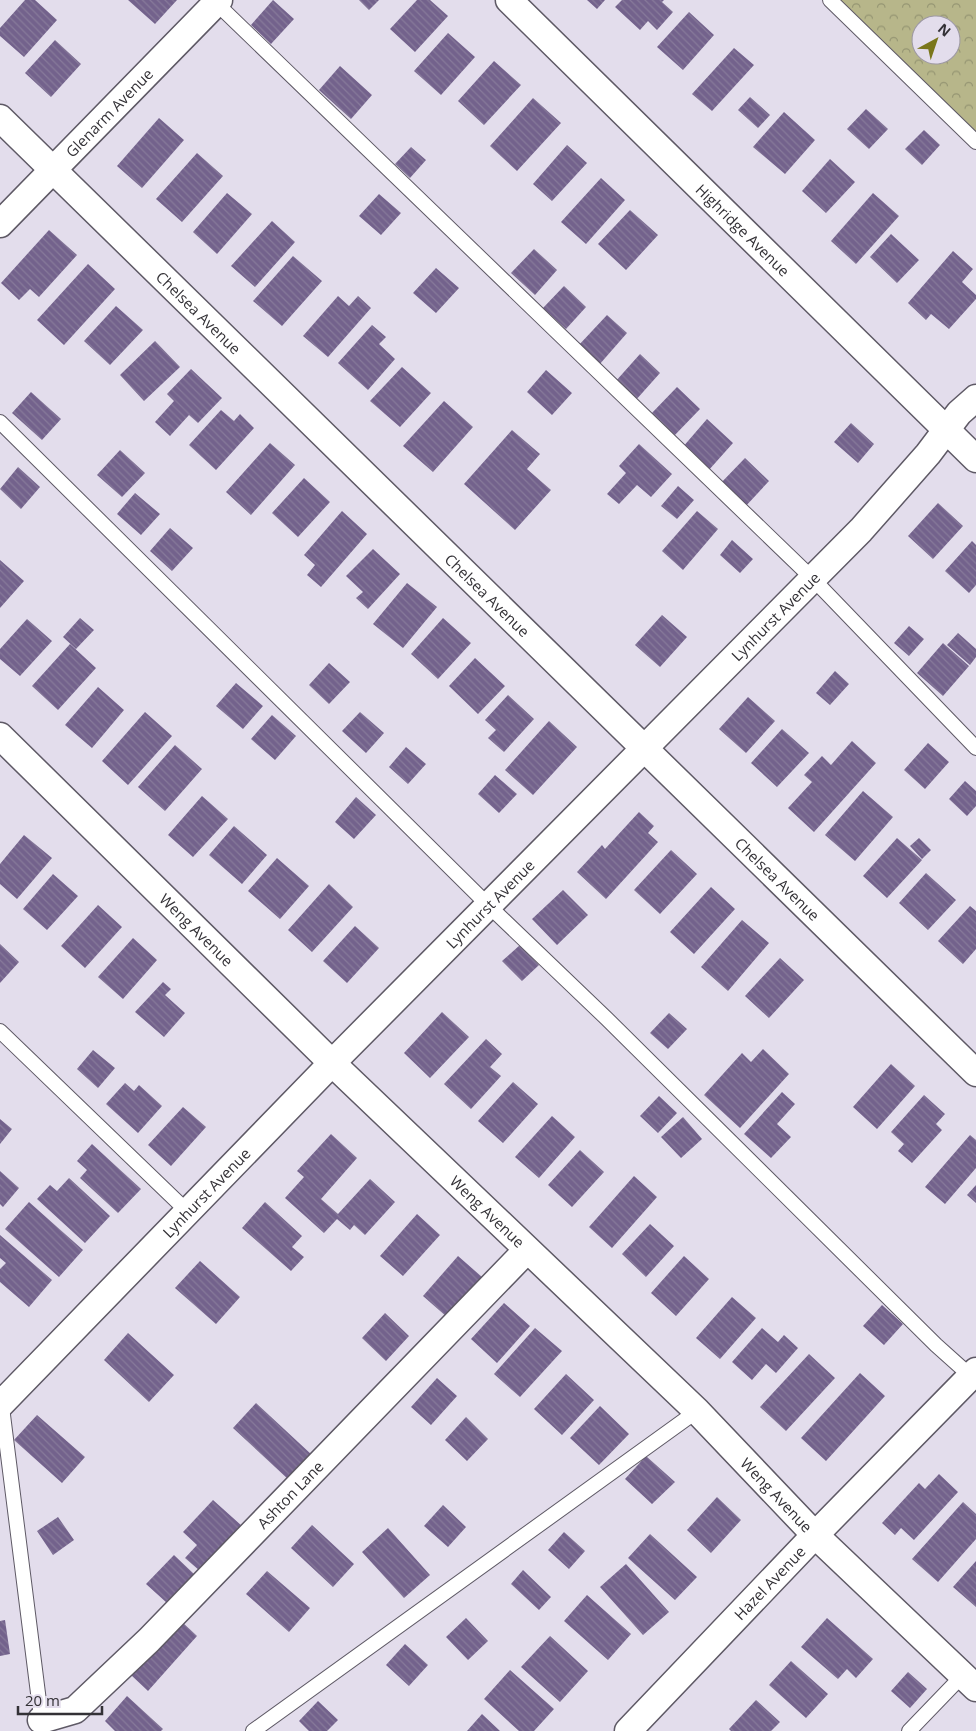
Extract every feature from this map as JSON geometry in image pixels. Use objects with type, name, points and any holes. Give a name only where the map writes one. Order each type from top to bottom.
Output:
[{"type":"street","name":"Highridge Avenue","points":[[509,0],[976,459]]},
{"type":"street","name":"Glenarm Avenue","points":[[0,224],[216,1]]},
{"type":"street","name":"Chelsea Avenue","points":[[0,118],[976,1073]]},
{"type":"street","name":"Lynhurst Avenue","points":[[1,1402],[189,1213],[332,1064],[861,530],[928,454],[959,413],[976,398]]},
{"type":"street","name":"Weng Avenue","points":[[0,736],[332,1064],[697,1411],[815,1535],[969,1681]]},
{"type":"street","name":"Ashton Lane","points":[[42,1726],[75,1710],[149,1640],[527,1250]]},
{"type":"street","name":"Hazel Avenue","points":[[628,1731],[815,1535],[974,1376]]},
{"type":"lane","points":[[830,0],[976,142]]},
{"type":"lane","points":[[216,1],[813,579],[976,748]]},
{"type":"lane","points":[[0,422],[936,1345],[974,1376]]},
{"type":"lane","points":[[0,1031],[189,1213]]},
{"type":"lane","points":[[1,1402],[42,1726]]},
{"type":"lane","points":[[253,1731],[697,1411]]},
{"type":"lane","points":[[909,1731],[969,1681]]},
{"type":"green space","points":[[830,0],[976,0],[976,142]]},
{"type":"building","points":[[25,0],[35,0],[57,20],[24,57],[0,36],[0,28]]},
{"type":"building","points":[[128,0],[177,0],[155,24]]},
{"type":"building","points":[[273,0],[294,19],[271,44],[251,25]]},
{"type":"building","points":[[359,0],[379,0],[369,10]]},
{"type":"building","points":[[417,0],[430,0],[448,16],[415,52],[390,29]]},
{"type":"building","points":[[587,0],[605,0],[597,9]]},
{"type":"building","points":[[622,0],[664,0],[662,2],[673,12],[657,30],[648,21],[640,30],[615,7]]},
{"type":"building","points":[[689,12],[714,35],[683,70],[657,47]]},
{"type":"building","points":[[448,33],[475,57],[441,95],[414,71]]},
{"type":"building","points":[[55,40],[81,64],[51,97],[25,73]]},
{"type":"building","points":[[734,48],[754,65],[712,111],[692,94]]},
{"type":"building","points":[[494,61],[521,85],[484,125],[458,101]]},
{"type":"building","points":[[340,66],[372,95],[351,119],[319,90]]},
{"type":"building","points":[[750,97],[770,115],[758,128],[738,110]]},
{"type":"building","points":[[533,98],[561,123],[517,171],[490,146]]},
{"type":"building","points":[[866,109],[888,129],[869,149],[847,129]]},
{"type":"building","points":[[784,112],[815,140],[785,174],[753,147]]},
{"type":"building","points":[[159,118],[184,140],[142,188],[117,166]]},
{"type":"building","points":[[924,130],[940,145],[922,165],[905,149]]},
{"type":"building","points":[[567,145],[587,163],[552,201],[533,184]]},
{"type":"building","points":[[411,147],[426,160],[410,178],[395,164]]},
{"type":"building","points":[[197,153],[223,176],[182,222],[156,199]]},
{"type":"building","points":[[830,159],[855,182],[826,213],[802,191]]},
{"type":"building","points":[[601,178],[625,200],[586,244],[561,222]]},
{"type":"building","points":[[227,193],[252,214],[217,254],[193,232]]},
{"type":"building","points":[[873,193],[899,216],[856,264],[831,241]]},
{"type":"building","points":[[379,194],[401,213],[381,235],[359,216]]},
{"type":"building","points":[[630,210],[658,235],[626,270],[598,244]]},
{"type":"building","points":[[272,221],[295,242],[255,287],[231,266]]},
{"type":"building","points":[[49,230],[77,255],[39,297],[30,289],[19,300],[1,283]]},
{"type":"building","points":[[891,234],[919,260],[897,283],[870,257]]},
{"type":"building","points":[[534,249],[557,270],[535,295],[511,273]]},
{"type":"building","points":[[953,251],[973,269],[962,282],[976,295],[976,299],[949,329],[931,314],[926,320],[908,303]]},
{"type":"building","points":[[293,256],[322,281],[282,326],[253,301]]},
{"type":"building","points":[[88,264],[115,289],[64,345],[37,320]]},
{"type":"building","points":[[436,268],[459,288],[436,313],[413,293]]},
{"type":"building","points":[[564,286],[586,307],[566,329],[543,308]]},
{"type":"building","points":[[338,296],[349,306],[358,296],[371,308],[328,357],[303,336]]},
{"type":"building","points":[[116,306],[143,330],[110,365],[84,341]]},
{"type":"building","points":[[607,315],[627,333],[599,365],[578,346]]},
{"type":"building","points":[[372,325],[386,337],[379,344],[395,359],[368,390],[338,363]]},
{"type":"building","points":[[155,341],[180,367],[144,401],[120,375]]},
{"type":"building","points":[[640,354],[660,373],[635,401],[615,382]]},
{"type":"building","points":[[402,367],[431,393],[400,427],[370,401]]},
{"type":"building","points":[[191,369],[222,398],[198,423],[189,415],[170,436],[155,422],[174,401],[167,394]]},
{"type":"building","points":[[546,370],[572,393],[552,415],[527,392]]},
{"type":"building","points":[[677,387],[700,409],[673,437],[650,415]]},
{"type":"building","points":[[31,392],[61,419],[42,440],[12,413]]},
{"type":"building","points":[[444,401],[473,427],[433,472],[403,446]]},
{"type":"building","points":[[221,410],[234,421],[240,414],[254,428],[216,470],[189,445]]},
{"type":"building","points":[[707,419],[733,443],[708,471],[682,448]]},
{"type":"building","points":[[851,423],[874,444],[858,463],[834,442]]},
{"type":"building","points":[[512,430],[540,454],[527,469],[551,490],[515,530],[464,484]]},
{"type":"building","points":[[270,443],[295,465],[251,515],[226,492]]},
{"type":"building","points":[[639,444],[672,474],[651,497],[637,485],[619,504],[607,494],[626,473],[619,466]]},
{"type":"building","points":[[120,450],[145,473],[122,497],[97,475]]},
{"type":"building","points":[[745,458],[769,481],[744,508],[719,485]]},
{"type":"building","points":[[18,467],[40,487],[21,509],[0,489]]},
{"type":"building","points":[[304,478],[330,502],[298,537],[272,513]]},
{"type":"building","points":[[678,486],[694,500],[677,519],[661,506]]},
{"type":"building","points":[[135,493],[160,514],[141,535],[117,514]]},
{"type":"building","points":[[938,503],[963,526],[933,559],[908,536]]},
{"type":"building","points":[[342,511],[367,534],[321,587],[307,575],[315,565],[304,555]]},
{"type":"building","points":[[697,511],[718,529],[683,570],[662,551]]},
{"type":"building","points":[[170,528],[193,548],[172,571],[150,551]]},
{"type":"building","points":[[732,540],[753,559],[740,573],[720,555]]},
{"type":"building","points":[[972,541],[976,545],[976,585],[969,593],[945,571]]},
{"type":"building","points":[[373,549],[400,574],[368,609],[356,598],[363,592],[346,576]]},
{"type":"building","points":[[0,560],[24,581],[0,608]]},
{"type":"building","points":[[407,583],[437,607],[403,648],[373,624]]},
{"type":"building","points":[[662,615],[687,637],[660,667],[635,645]]},
{"type":"building","points":[[80,618],[94,630],[76,649],[63,637]]},
{"type":"building","points":[[443,618],[471,643],[438,679],[411,654]]},
{"type":"building","points":[[27,619],[52,641],[20,676],[0,659],[0,649]]},
{"type":"building","points":[[909,626],[924,639],[909,656],[894,643]]},
{"type":"building","points":[[958,633],[976,649],[976,657],[970,665],[947,645]]},
{"type":"building","points":[[943,643],[969,666],[943,696],[917,673]]},
{"type":"building","points":[[70,644],[96,668],[58,710],[32,686]]},
{"type":"building","points":[[475,658],[505,686],[478,714],[449,686]]},
{"type":"building","points":[[329,663],[350,682],[329,704],[309,685]]},
{"type":"building","points":[[835,671],[849,684],[830,705],[816,693]]},
{"type":"building","points":[[236,683],[263,706],[243,729],[216,706]]},
{"type":"building","points":[[98,687],[124,710],[92,748],[65,725]]},
{"type":"building","points":[[508,695],[534,719],[504,752],[488,738],[496,730],[485,720]]},
{"type":"building","points":[[748,697],[775,721],[746,753],[719,729]]},
{"type":"building","points":[[145,712],[172,736],[128,785],[102,761]]},
{"type":"building","points":[[360,712],[384,733],[366,753],[342,731]]},
{"type":"building","points":[[272,715],[296,736],[275,760],[251,739]]},
{"type":"building","points":[[549,721],[577,747],[533,795],[505,770]]},
{"type":"building","points":[[782,729],[809,753],[777,787],[751,763]]},
{"type":"building","points":[[852,741],[876,763],[814,832],[788,808],[812,782],[804,775],[822,756],[831,765]]},
{"type":"building","points":[[928,743],[949,762],[925,789],[904,770]]},
{"type":"building","points":[[175,745],[202,769],[165,811],[138,787]]},
{"type":"building","points":[[406,747],[426,764],[408,784],[389,767]]},
{"type":"building","points":[[495,775],[517,794],[499,813],[478,794]]},
{"type":"building","points":[[965,781],[976,791],[976,806],[967,816],[949,799]]},
{"type":"building","points":[[863,791],[893,817],[855,861],[825,835]]},
{"type":"building","points":[[202,796],[228,819],[193,857],[168,835]]},
{"type":"building","points":[[356,797],[376,815],[354,839],[335,822]]},
{"type":"building","points":[[639,812],[654,826],[648,833],[658,842],[606,899],[577,872],[602,845],[605,849]]},
{"type":"building","points":[[234,826],[267,855],[242,884],[209,855]]},
{"type":"building","points":[[24,835],[52,858],[17,899],[0,884],[0,864]]},
{"type":"building","points":[[897,838],[922,860],[887,898],[863,876]]},
{"type":"building","points":[[919,838],[931,850],[922,859],[910,846]]},
{"type":"building","points":[[671,850],[697,874],[660,914],[634,890]]},
{"type":"building","points":[[277,858],[309,886],[280,919],[248,891]]},
{"type":"building","points":[[926,873],[956,900],[928,930],[899,903]]},
{"type":"building","points":[[53,874],[78,896],[47,930],[23,909]]},
{"type":"building","points":[[329,884],[353,907],[312,952],[288,930]]},
{"type":"building","points":[[711,887],[735,909],[694,954],[670,932]]},
{"type":"building","points":[[563,890],[588,915],[557,945],[532,919]]},
{"type":"building","points":[[98,905],[122,927],[85,968],[61,946]]},
{"type":"building","points":[[970,906],[976,911],[976,949],[963,964],[938,941]]},
{"type":"building","points":[[742,920],[769,943],[728,991],[701,967]]},
{"type":"building","points":[[355,926],[379,948],[347,983],[323,961]]},
{"type":"building","points":[[133,938],[157,960],[123,999],[98,977]]},
{"type":"building","points":[[0,944],[19,962],[0,983]]},
{"type":"building","points":[[520,945],[539,965],[522,981],[502,961]]},
{"type":"building","points":[[780,958],[804,980],[769,1018],[745,996]]},
{"type":"building","points":[[163,982],[171,989],[165,995],[185,1013],[164,1037],[135,1012]]},
{"type":"building","points":[[442,1012],[469,1037],[430,1078],[404,1053]]},
{"type":"building","points":[[669,1013],[687,1029],[668,1049],[650,1033]]},
{"type":"building","points":[[486,1039],[502,1054],[490,1067],[501,1076],[471,1109],[444,1084]]},
{"type":"building","points":[[763,1049],[789,1074],[740,1128],[704,1095],[742,1053],[751,1062]]},
{"type":"building","points":[[93,1050],[115,1068],[98,1088],[77,1069]]},
{"type":"building","points":[[891,1064],[915,1086],[877,1129],[853,1107]]},
{"type":"building","points":[[513,1082],[538,1104],[503,1143],[478,1121]]},
{"type":"building","points":[[125,1083],[134,1091],[139,1085],[162,1106],[138,1133],[106,1104]]},
{"type":"building","points":[[782,1092],[795,1104],[777,1124],[791,1137],[771,1158],[744,1134]]},
{"type":"building","points":[[924,1095],[945,1114],[936,1124],[942,1130],[912,1163],[898,1151],[904,1144],[891,1132]]},
{"type":"building","points":[[659,1096],[677,1113],[658,1133],[640,1116]]},
{"type":"building","points":[[183,1107],[206,1127],[171,1166],[148,1145]]},
{"type":"building","points":[[552,1116],[575,1137],[539,1178],[515,1157]]},
{"type":"building","points":[[683,1117],[702,1139],[681,1158],[661,1137]]},
{"type":"building","points":[[0,1119],[12,1129],[0,1144]]},
{"type":"building","points":[[331,1134],[357,1158],[321,1199],[338,1214],[370,1179],[395,1202],[365,1235],[354,1225],[350,1230],[337,1219],[324,1233],[285,1198],[304,1177],[297,1171]]},
{"type":"building","points":[[970,1135],[976,1140],[976,1168],[945,1204],[925,1187]]},
{"type":"building","points":[[92,1144],[141,1189],[118,1213],[80,1178],[87,1170],[77,1161]]},
{"type":"building","points":[[580,1150],[604,1172],[572,1207],[548,1185]]},
{"type":"building","points":[[0,1171],[19,1188],[3,1207],[0,1204]]},
{"type":"building","points":[[634,1176],[657,1197],[612,1248],[589,1227]]},
{"type":"building","points":[[69,1178],[110,1216],[85,1243],[37,1199],[50,1185],[57,1191]]},
{"type":"building","points":[[976,1185],[976,1203],[967,1195]]},
{"type":"building","points":[[29,1202],[83,1250],[59,1277],[5,1229]]},
{"type":"building","points":[[265,1202],[302,1236],[292,1247],[304,1257],[291,1271],[242,1228]]},
{"type":"building","points":[[417,1214],[440,1235],[403,1276],[380,1256]]},
{"type":"building","points":[[650,1224],[674,1246],[646,1277],[622,1254]]},
{"type":"building","points":[[0,1235],[52,1280],[29,1307],[0,1282],[0,1269],[6,1263],[0,1258]]},
{"type":"building","points":[[458,1256],[482,1277],[447,1317],[423,1296]]},
{"type":"building","points":[[684,1256],[709,1279],[676,1316],[651,1293]]},
{"type":"building","points":[[200,1261],[240,1297],[216,1324],[175,1288]]},
{"type":"building","points":[[732,1297],[756,1318],[720,1359],[696,1338]]},
{"type":"building","points":[[504,1303],[530,1326],[497,1363],[471,1339]]},
{"type":"building","points":[[882,1305],[903,1324],[884,1345],[863,1326]]},
{"type":"building","points":[[385,1313],[409,1336],[386,1361],[362,1338]]},
{"type":"building","points":[[535,1328],[562,1351],[520,1397],[494,1374]]},
{"type":"building","points":[[762,1328],[778,1342],[784,1335],[798,1348],[776,1373],[766,1364],[752,1380],[732,1362]]},
{"type":"building","points":[[128,1333],[174,1375],[149,1402],[104,1360]]},
{"type":"building","points":[[809,1354],[835,1378],[786,1431],[760,1407]]},
{"type":"building","points":[[860,1373],[885,1396],[826,1461],[801,1438]]},
{"type":"building","points":[[566,1374],[594,1400],[562,1435],[534,1409]]},
{"type":"building","points":[[437,1378],[457,1396],[431,1425],[411,1407]]},
{"type":"building","points":[[256,1403],[312,1455],[289,1480],[233,1428]]},
{"type":"building","points":[[600,1406],[629,1434],[599,1465],[570,1438]]},
{"type":"building","points":[[37,1415],[85,1457],[62,1483],[14,1440]]},
{"type":"building","points":[[466,1417],[488,1439],[467,1461],[445,1440]]},
{"type":"building","points":[[646,1456],[675,1482],[652,1504],[625,1479]]},
{"type":"building","points":[[939,1474],[958,1492],[914,1540],[901,1528],[895,1535],[882,1523],[919,1483],[925,1489]]},
{"type":"building","points":[[717,1497],[741,1520],[711,1553],[687,1530]]},
{"type":"building","points":[[213,1500],[242,1526],[200,1571],[185,1558],[197,1545],[183,1532]]},
{"type":"building","points":[[963,1502],[976,1514],[976,1539],[938,1582],[912,1559]]},
{"type":"building","points":[[443,1505],[466,1527],[448,1547],[424,1526]]},
{"type":"building","points":[[58,1517],[74,1540],[53,1555],[37,1531]]},
{"type":"building","points":[[312,1525],[354,1564],[333,1587],[291,1548]]},
{"type":"building","points":[[388,1528],[430,1575],[404,1598],[362,1552]]},
{"type":"building","points":[[564,1532],[585,1551],[569,1569],[548,1550]]},
{"type":"building","points":[[650,1534],[697,1577],[675,1600],[628,1558]]},
{"type":"building","points":[[174,1555],[194,1574],[167,1603],[146,1584]]},
{"type":"building","points":[[976,1561],[976,1607],[953,1587]]},
{"type":"building","points":[[626,1564],[669,1612],[643,1635],[600,1587]]},
{"type":"building","points":[[523,1570],[551,1597],[539,1610],[511,1584]]},
{"type":"building","points":[[267,1571],[310,1608],[289,1632],[246,1594]]},
{"type":"building","points":[[587,1595],[631,1634],[608,1660],[564,1621]]},
{"type":"building","points":[[466,1618],[488,1641],[468,1660],[446,1637]]},
{"type":"building","points":[[827,1618],[873,1659],[856,1678],[847,1669],[838,1679],[801,1647]]},
{"type":"building","points":[[5,1620],[10,1654],[0,1656],[0,1621]]},
{"type":"building","points":[[181,1621],[197,1636],[148,1691],[131,1675]]},
{"type":"building","points":[[550,1636],[588,1671],[560,1702],[521,1667]]},
{"type":"building","points":[[405,1644],[428,1665],[409,1686],[386,1665]]},
{"type":"building","points":[[791,1661],[828,1694],[806,1718],[769,1685]]},
{"type":"building","points":[[510,1670],[554,1709],[534,1731],[519,1731],[484,1699]]},
{"type":"building","points":[[908,1672],[927,1689],[910,1708],[891,1691]]},
{"type":"building","points":[[127,1696],[163,1729],[161,1731],[115,1731],[105,1721]]},
{"type":"building","points":[[756,1700],[780,1722],[771,1731],[731,1731],[729,1729]]},
{"type":"building","points":[[318,1701],[338,1720],[327,1731],[309,1731],[299,1721]]},
{"type":"building","points":[[482,1714],[500,1731],[467,1731]]}]
